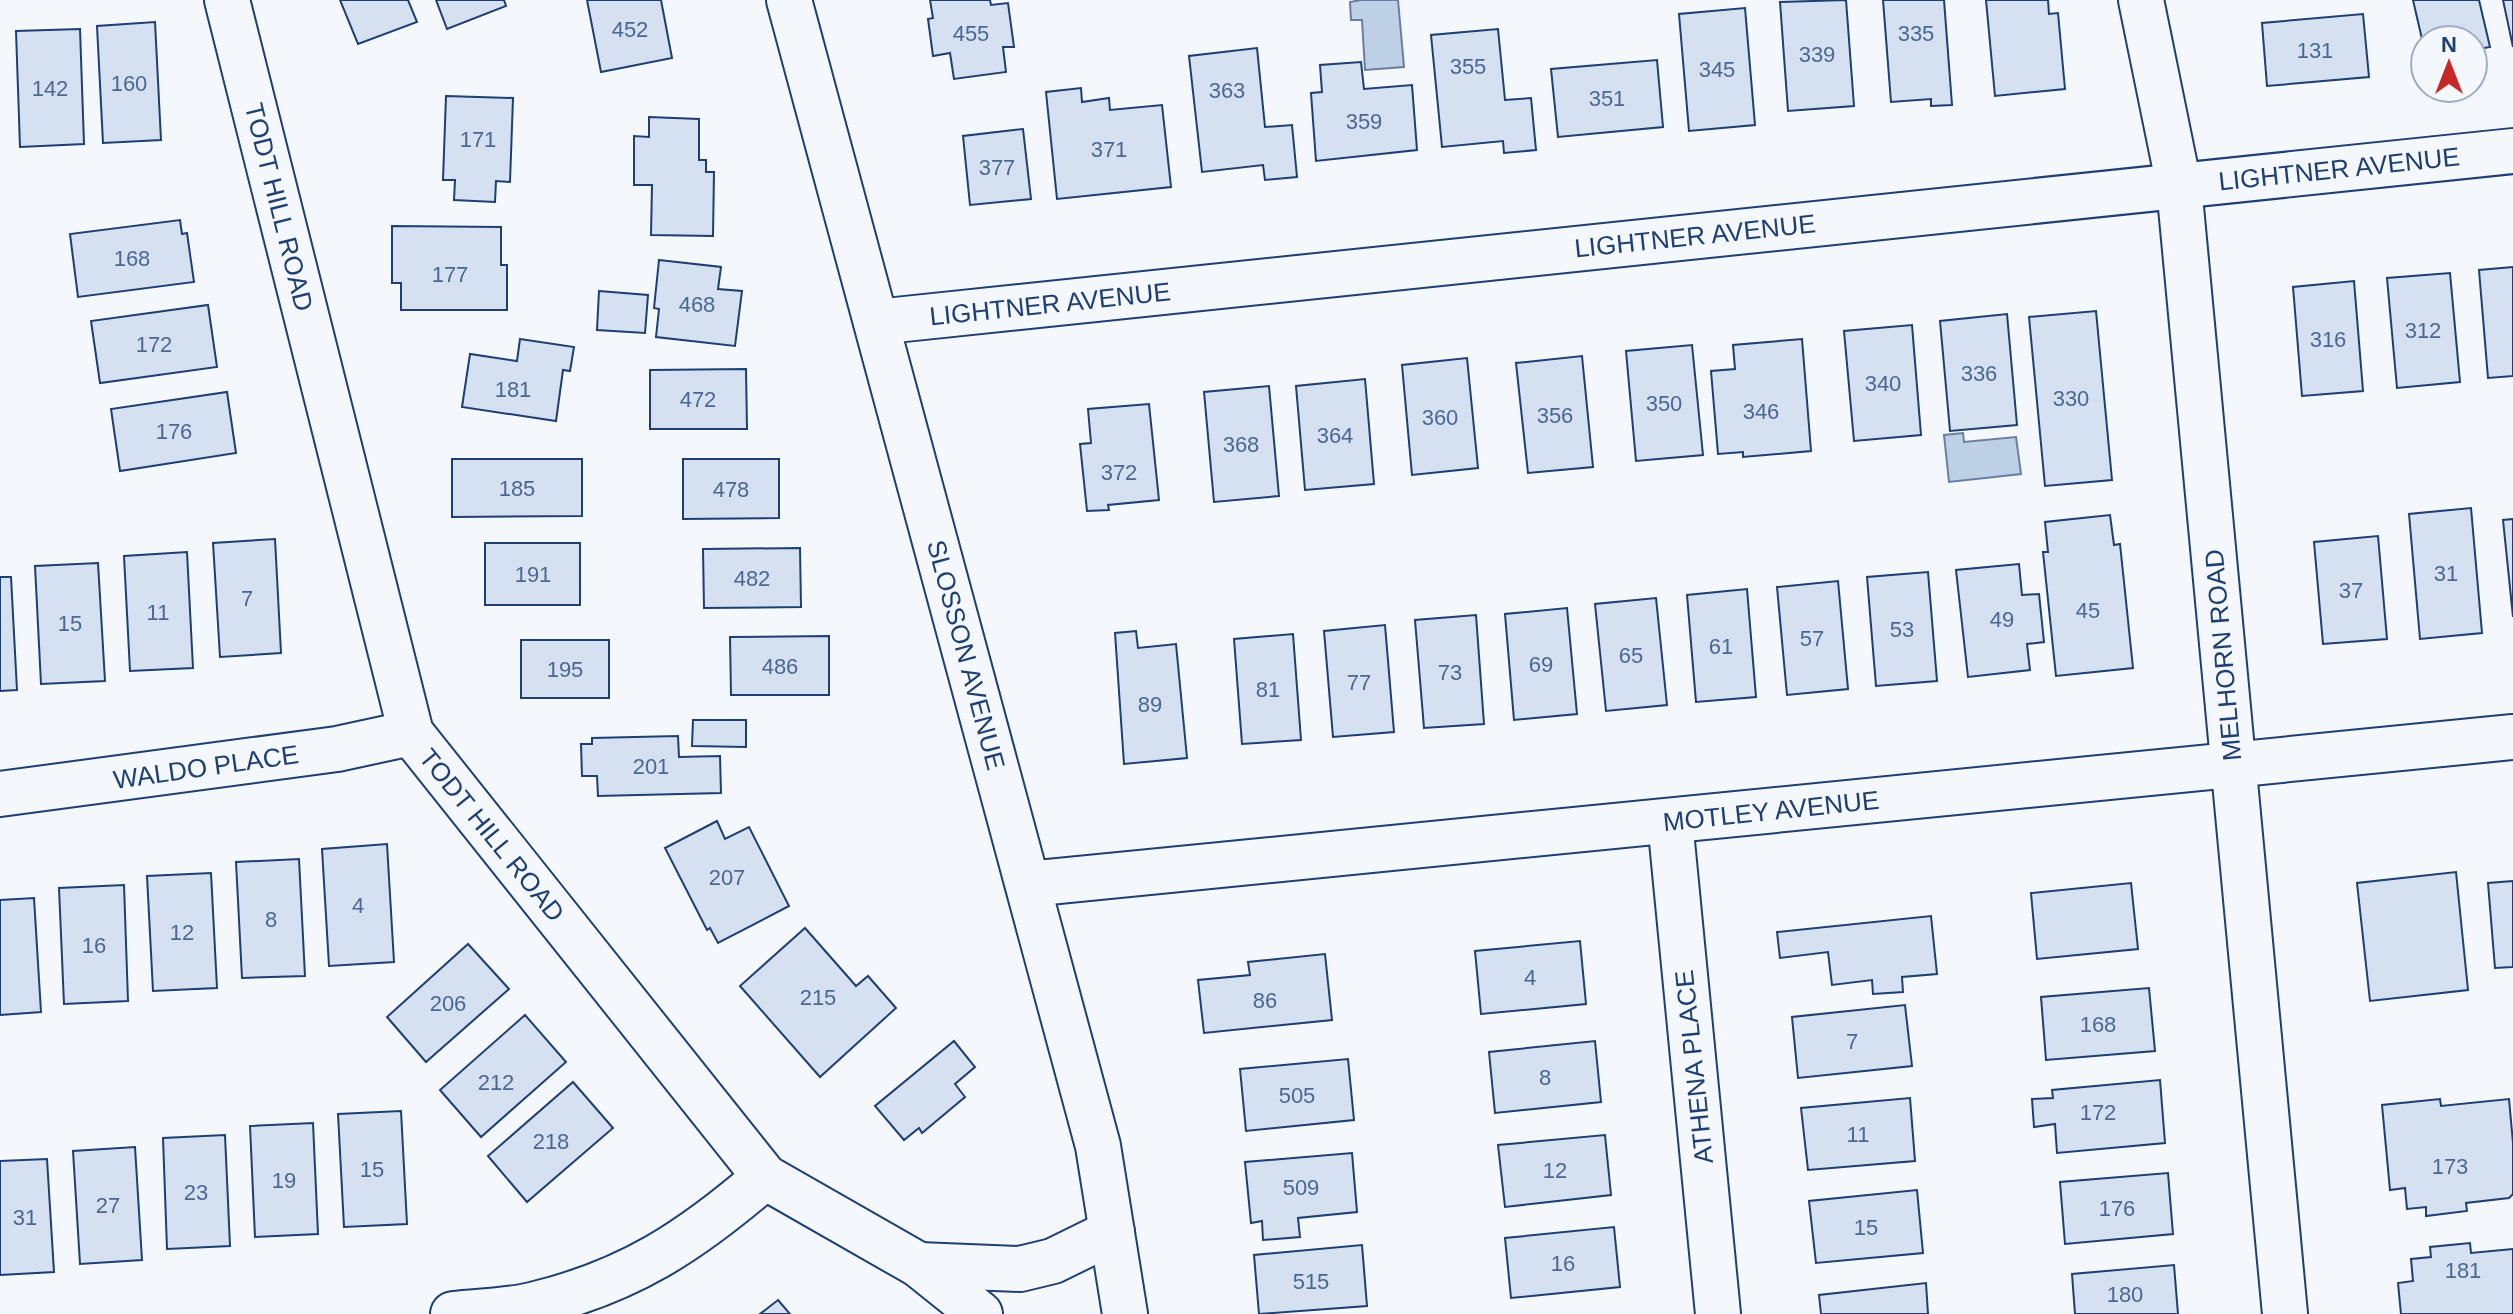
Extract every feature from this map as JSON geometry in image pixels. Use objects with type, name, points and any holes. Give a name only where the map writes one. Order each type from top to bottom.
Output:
[{"type":"street","name":"TODT HILL ROAD","points":[[227,0],[411,733],[765,1177],[919,1265],[980,1314]]},
{"type":"street","name":"SLOSSON AVENUE","points":[[789,0],[1098,1146],[1125,1314]]},
{"type":"street","name":"MELHORN ROAD","points":[[2141,0],[2179,186],[2285,1314]]},
{"type":"street","name":"LIGHTNER AVENUE","points":[[876,322],[2513,151]]},
{"type":"street","name":"WALDO PLACE","points":[[0,794],[337,749],[411,733]]},
{"type":"street","name":"MOTLEY AVENUE","points":[[1028,884],[2513,737]]},
{"type":"street","name":"ATHENA PLACE","points":[[1670,821],[1718,1314]]},
{"type":"street","points":[[453,1314],[529,1306],[585,1290],[640,1268],[707,1227],[765,1177]]},
{"type":"street","points":[[919,1265],[1020,1269],[1053,1261],[1112,1232]]},
{"type":"water","points":[[1398,0],[1404,67],[1365,70],[1362,20],[1351,20],[1350,2]]},
{"type":"water","points":[[1963,433],[1964,442],[2016,437],[2021,474],[1949,482],[1944,435]]},
{"type":"building","points":[[340,0],[408,0],[417,22],[358,44]]},
{"type":"building","points":[[436,0],[504,0],[506,6],[447,29]]},
{"type":"building","points":[[587,0],[661,0],[672,58],[601,72]]},
{"type":"building","points":[[930,0],[990,0],[991,5],[1008,3],[1014,47],[1003,47],[1006,72],[954,79],[950,53],[933,56],[928,19],[933,18]]},
{"type":"building","points":[[1846,0],[1854,106],[1788,111],[1780,2]]},
{"type":"building","points":[[1883,0],[1944,0],[1952,105],[1931,106],[1931,99],[1891,102]]},
{"type":"building","points":[[1986,0],[2048,0],[2049,14],[2058,13],[2065,89],[1995,96]]},
{"type":"building","points":[[2413,0],[2479,0],[2485,24],[2419,24]]},
{"type":"building","points":[[2503,0],[2513,0],[2513,47]]},
{"type":"building","points":[[1745,8],[1755,125],[1689,131],[1679,14]]},
{"type":"building","points":[[2363,14],[2369,77],[2267,86],[2262,23]]},
{"type":"building","points":[[155,22],[161,140],[103,143],[97,26]]},
{"type":"building","points":[[80,29],[84,144],[20,147],[16,31]]},
{"type":"building","points":[[1498,29],[1505,100],[1531,98],[1536,150],[1504,153],[1503,141],[1442,147],[1431,35]]},
{"type":"building","points":[[1257,48],[1265,127],[1292,125],[1297,177],[1265,180],[1263,165],[1202,172],[1189,56]]},
{"type":"building","points":[[1657,60],[1663,127],[1558,137],[1551,69]]},
{"type":"building","points":[[1361,62],[1364,89],[1412,85],[1417,150],[1316,161],[1311,93],[1322,92],[1320,65]]},
{"type":"building","points":[[1081,88],[1082,102],[1109,98],[1110,110],[1162,105],[1171,187],[1057,199],[1046,92]]},
{"type":"building","points":[[446,96],[513,98],[510,182],[496,181],[495,202],[454,200],[455,180],[443,180]]},
{"type":"building","points":[[649,117],[699,119],[699,160],[706,160],[706,172],[714,172],[713,236],[651,235],[652,185],[634,185],[634,136],[649,137]]},
{"type":"building","points":[[1023,129],[1031,199],[970,205],[963,136]]},
{"type":"building","points":[[180,220],[182,234],[187,233],[194,282],[78,297],[70,234]]},
{"type":"building","points":[[392,226],[501,227],[501,265],[507,265],[507,310],[401,310],[401,283],[392,283]]},
{"type":"building","points":[[659,260],[721,267],[718,289],[742,291],[735,346],[656,337],[659,309],[654,308]]},
{"type":"building","points":[[2513,267],[2513,376],[2488,378],[2479,270]]},
{"type":"building","points":[[2450,273],[2460,382],[2397,388],[2387,278]]},
{"type":"building","points":[[2354,281],[2363,391],[2302,396],[2293,287]]},
{"type":"building","points":[[599,291],[648,295],[645,333],[597,330]]},
{"type":"building","points":[[208,305],[217,367],[100,383],[91,321]]},
{"type":"building","points":[[2096,311],[2112,480],[2045,486],[2029,317]]},
{"type":"building","points":[[2007,314],[2017,425],[1950,431],[1940,321]]},
{"type":"building","points":[[1912,325],[1921,435],[1854,441],[1844,331]]},
{"type":"building","points":[[520,339],[574,347],[570,371],[563,370],[556,421],[462,407],[470,354],[517,361]]},
{"type":"building","points":[[1802,339],[1811,451],[1743,457],[1743,452],[1718,454],[1711,371],[1735,369],[1733,345]]},
{"type":"building","points":[[1692,345],[1703,455],[1636,461],[1626,351]]},
{"type":"building","points":[[1582,356],[1593,467],[1528,473],[1516,363]]},
{"type":"building","points":[[1467,358],[1478,468],[1412,475],[1402,365]]},
{"type":"building","points":[[746,369],[747,429],[650,429],[650,370]]},
{"type":"building","points":[[1365,379],[1374,484],[1305,490],[1296,386]]},
{"type":"building","points":[[1269,386],[1279,496],[1214,502],[1204,392]]},
{"type":"building","points":[[227,392],[236,453],[120,471],[111,409]]},
{"type":"building","points":[[1149,404],[1159,500],[1108,505],[1109,510],[1087,511],[1080,444],[1091,443],[1088,409]]},
{"type":"building","points":[[452,459],[582,459],[582,516],[452,517]]},
{"type":"building","points":[[683,459],[779,459],[779,518],[683,519]]},
{"type":"building","points":[[2471,508],[2482,633],[2420,639],[2409,514]]},
{"type":"building","points":[[2110,515],[2114,545],[2120,544],[2133,668],[2056,676],[2043,552],[2048,552],[2045,522]]},
{"type":"building","points":[[2513,519],[2513,617],[2503,520]]},
{"type":"building","points":[[2378,536],[2387,639],[2323,644],[2314,542]]},
{"type":"building","points":[[275,539],[281,653],[220,657],[213,543]]},
{"type":"building","points":[[485,543],[580,543],[580,605],[485,605]]},
{"type":"building","points":[[800,548],[801,607],[704,608],[703,549]]},
{"type":"building","points":[[187,552],[193,668],[130,671],[124,556]]},
{"type":"building","points":[[98,563],[105,681],[41,684],[35,566]]},
{"type":"building","points":[[2019,564],[2022,595],[2039,594],[2044,642],[2027,644],[2030,670],[1968,677],[1956,570]]},
{"type":"building","points":[[1928,572],[1937,681],[1876,686],[1867,577]]},
{"type":"building","points":[[0,577],[11,577],[17,690],[0,691]]},
{"type":"building","points":[[1838,581],[1848,689],[1787,695],[1777,587]]},
{"type":"building","points":[[1747,589],[1756,697],[1696,702],[1687,595]]},
{"type":"building","points":[[1656,598],[1667,705],[1606,711],[1595,604]]},
{"type":"building","points":[[1567,608],[1577,714],[1514,720],[1505,614]]},
{"type":"building","points":[[1476,615],[1484,724],[1424,728],[1415,620]]},
{"type":"building","points":[[1385,625],[1394,732],[1333,737],[1324,631]]},
{"type":"building","points":[[1136,631],[1138,648],[1176,644],[1187,758],[1124,764],[1115,633]]},
{"type":"building","points":[[1293,634],[1301,740],[1242,744],[1234,639]]},
{"type":"building","points":[[829,636],[829,695],[731,695],[730,637]]},
{"type":"building","points":[[521,640],[609,640],[609,698],[521,698]]},
{"type":"building","points":[[693,720],[746,720],[746,747],[692,746]]},
{"type":"building","points":[[678,736],[679,757],[720,756],[721,793],[598,796],[597,776],[582,776],[581,744],[592,744],[592,738]]},
{"type":"building","points":[[717,821],[725,839],[749,827],[789,906],[718,943],[710,928],[707,930],[665,848]]},
{"type":"building","points":[[387,844],[394,962],[329,966],[322,849]]},
{"type":"building","points":[[299,859],[305,976],[242,978],[236,862]]},
{"type":"building","points":[[2456,872],[2468,990],[2370,1001],[2357,883]]},
{"type":"building","points":[[211,873],[217,988],[153,991],[147,876]]},
{"type":"building","points":[[2513,881],[2513,967],[2495,968],[2488,883]]},
{"type":"building","points":[[2131,883],[2138,949],[2037,959],[2031,893]]},
{"type":"building","points":[[124,885],[128,1001],[64,1004],[59,888]]},
{"type":"building","points":[[34,898],[41,1012],[0,1015],[0,900]]},
{"type":"building","points":[[1931,916],[1937,974],[1902,977],[1903,992],[1873,994],[1872,980],[1832,985],[1828,952],[1780,958],[1777,932]]},
{"type":"building","points":[[805,928],[856,986],[868,976],[896,1008],[820,1077],[740,986]]},
{"type":"building","points":[[1580,941],[1586,1004],[1481,1014],[1475,951]]},
{"type":"building","points":[[468,944],[509,989],[426,1062],[387,1017]]},
{"type":"building","points":[[1325,954],[1332,1020],[1204,1033],[1198,980],[1250,975],[1248,962]]},
{"type":"building","points":[[2149,988],[2155,1051],[2046,1060],[2041,997]]},
{"type":"building","points":[[1905,1005],[1912,1066],[1798,1078],[1792,1017]]},
{"type":"building","points":[[525,1015],[566,1062],[481,1137],[440,1090]]},
{"type":"building","points":[[954,1041],[975,1067],[955,1084],[965,1097],[922,1133],[919,1128],[904,1140],[875,1106]]},
{"type":"building","points":[[1595,1041],[1601,1102],[1495,1113],[1489,1052]]},
{"type":"building","points":[[1348,1059],[1354,1120],[1246,1131],[1240,1069]]},
{"type":"building","points":[[2160,1080],[2165,1143],[2057,1153],[2055,1124],[2034,1127],[2032,1099],[2053,1098],[2052,1090]]},
{"type":"building","points":[[573,1082],[613,1128],[527,1202],[488,1156]]},
{"type":"building","points":[[1910,1098],[1915,1161],[1808,1170],[1801,1108]]},
{"type":"building","points":[[2440,1099],[2441,1106],[2509,1099],[2513,1194],[2509,1198],[2466,1203],[2467,1211],[2426,1216],[2426,1207],[2407,1209],[2405,1188],[2390,1190],[2382,1105]]},
{"type":"building","points":[[401,1111],[407,1224],[344,1227],[338,1114]]},
{"type":"building","points":[[313,1123],[318,1234],[255,1237],[250,1126]]},
{"type":"building","points":[[225,1135],[230,1246],[167,1249],[163,1138]]},
{"type":"building","points":[[1605,1135],[1611,1195],[1505,1207],[1498,1145]]},
{"type":"building","points":[[135,1147],[142,1260],[80,1264],[73,1151]]},
{"type":"building","points":[[1352,1153],[1357,1212],[1298,1218],[1300,1237],[1263,1240],[1262,1221],[1251,1223],[1245,1162]]},
{"type":"building","points":[[47,1159],[54,1272],[0,1275],[0,1161]]},
{"type":"building","points":[[2168,1173],[2173,1234],[2065,1244],[2060,1182]]},
{"type":"building","points":[[1917,1190],[1923,1253],[1816,1263],[1809,1201]]},
{"type":"building","points":[[1614,1227],[1620,1287],[1511,1298],[1505,1238]]},
{"type":"building","points":[[2470,1243],[2471,1253],[2513,1249],[2513,1314],[2401,1314],[2398,1283],[2413,1281],[2411,1259],[2431,1257],[2430,1247]]},
{"type":"building","points":[[1362,1245],[1367,1306],[1259,1314],[1254,1255]]},
{"type":"building","points":[[2174,1265],[2178,1314],[2075,1314],[2072,1274]]},
{"type":"building","points":[[1926,1283],[1928,1314],[1821,1314],[1819,1295]]},
{"type":"building","points":[[778,1300],[790,1314],[760,1314]]}]
